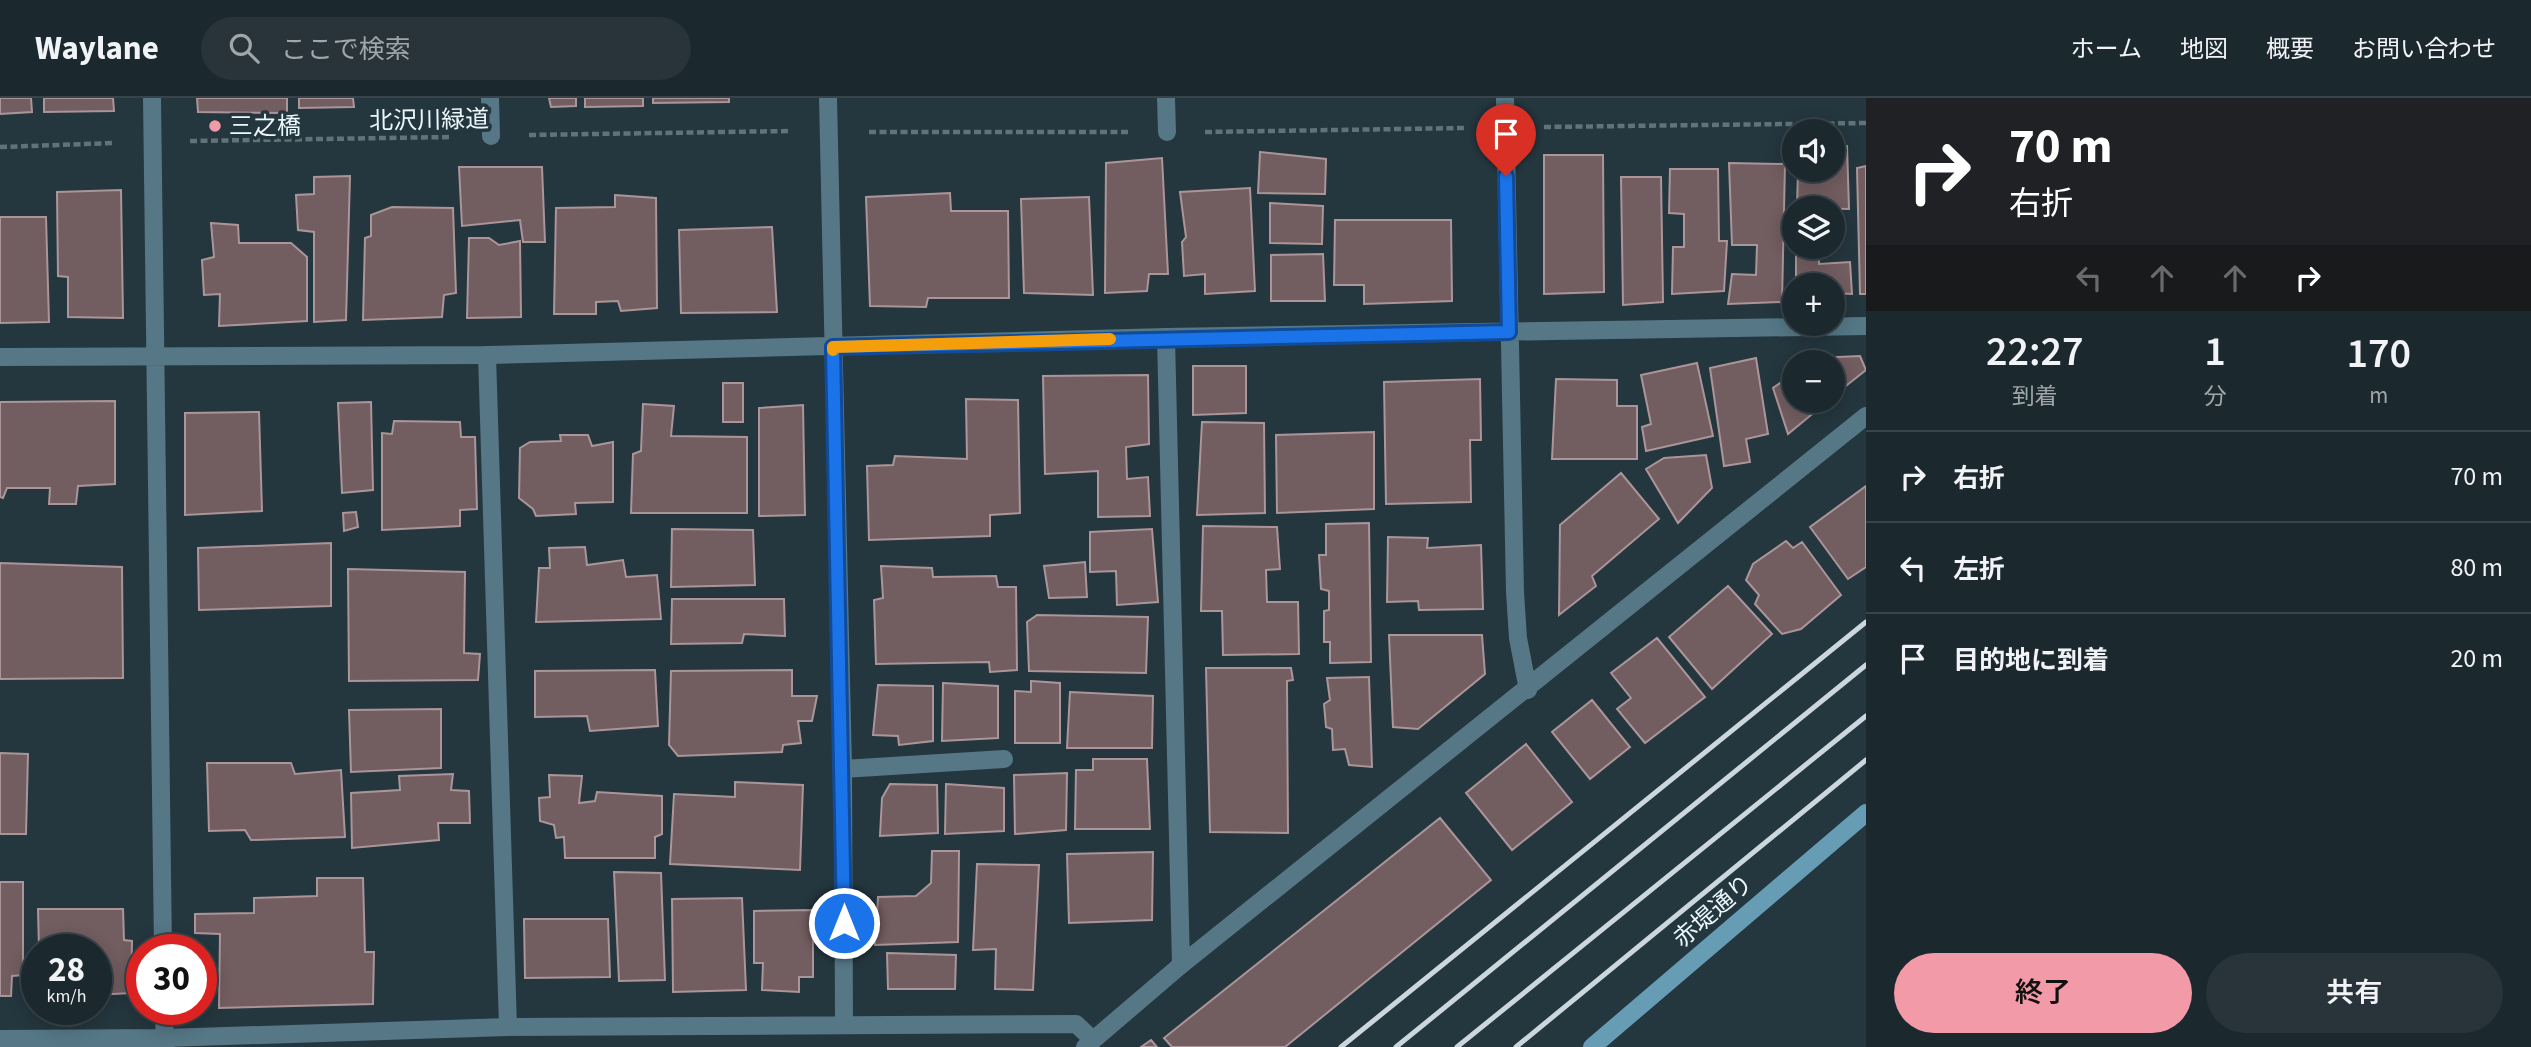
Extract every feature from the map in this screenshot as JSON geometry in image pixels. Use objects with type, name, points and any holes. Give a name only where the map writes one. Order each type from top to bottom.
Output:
[{"type":"street","points":[[152,98],[163,934]]},
{"type":"street","points":[[490,98],[491,136]]},
{"type":"street","points":[[828,98],[843,769],[844,1025]]},
{"type":"street","points":[[1166,98],[1167,132]]},
{"type":"street","points":[[1505,98],[1515,592],[1518,638],[1528,690]]},
{"type":"street","points":[[0,357],[155,359],[486,355],[1166,337],[1866,327]]},
{"type":"street","points":[[1166,337],[1181,965]]},
{"type":"street","points":[[486,355],[508,1027]]},
{"type":"street","points":[[0,1039],[165,1043],[508,1027],[1076,1024],[1089,1044],[1181,965],[1528,690],[1866,416]]},
{"type":"street","points":[[843,769],[1004,759]]},
{"type":"street","name":"赤堤通り","points":[[1592,1047],[1866,813]]},
{"type":"street","points":[[164,1025],[165,1043]]},
{"type":"path","name":"北沢川緑道","points":[[0,147],[829,130],[1167,132],[1866,123]]},
{"type":"building","points":[[0,98],[31,98],[32,112],[0,114]]},
{"type":"building","points":[[44,98],[113,98],[114,111],[44,112]]},
{"type":"building","points":[[197,98],[287,98],[287,113],[198,112]]},
{"type":"building","points":[[299,98],[353,98],[354,107],[299,108]]},
{"type":"building","points":[[549,98],[576,98],[576,106],[551,107]]},
{"type":"building","points":[[585,98],[643,98],[643,106],[585,107]]},
{"type":"building","points":[[653,98],[729,98],[729,102],[653,103]]},
{"type":"building","points":[[1847,146],[1849,209],[1845,209],[1845,196],[1797,196],[1798,182],[1845,182]]},
{"type":"building","points":[[1260,152],[1326,159],[1325,194],[1258,193]]},
{"type":"building","points":[[1544,155],[1603,155],[1604,292],[1544,294]]},
{"type":"building","points":[[1162,158],[1168,274],[1149,274],[1147,291],[1105,293],[1106,163]]},
{"type":"building","points":[[1729,163],[1782,164],[1782,182],[1785,182],[1784,196],[1782,196],[1782,302],[1728,304],[1732,274],[1756,275],[1757,245],[1732,245]]},
{"type":"building","points":[[1866,166],[1866,294],[1860,294],[1857,168]]},
{"type":"building","points":[[459,167],[542,167],[545,242],[523,242],[520,220],[462,226]]},
{"type":"building","points":[[1670,169],[1718,169],[1719,241],[1727,241],[1724,291],[1672,294],[1673,247],[1684,247],[1684,214],[1669,213]]},
{"type":"building","points":[[350,176],[346,320],[314,322],[314,232],[298,230],[296,195],[314,194],[314,177]]},
{"type":"building","points":[[1621,177],[1661,177],[1663,302],[1623,305]]},
{"type":"building","points":[[1250,188],[1255,291],[1205,294],[1205,274],[1184,276],[1182,242],[1186,237],[1180,192]]},
{"type":"building","points":[[121,190],[123,318],[68,317],[68,277],[58,276],[57,192]]},
{"type":"building","points":[[950,193],[951,211],[1008,211],[1009,298],[928,298],[926,307],[870,306],[866,197]]},
{"type":"building","points":[[615,195],[656,198],[657,308],[621,311],[618,301],[596,302],[596,314],[554,314],[556,208],[615,207]]},
{"type":"building","points":[[1089,197],[1093,295],[1024,293],[1021,199]]},
{"type":"building","points":[[1270,203],[1323,206],[1322,244],[1270,243]]},
{"type":"building","points":[[392,207],[453,208],[456,293],[444,295],[442,317],[363,320],[365,238],[371,236],[371,215]]},
{"type":"building","points":[[0,217],[46,217],[49,322],[0,323]]},
{"type":"building","points":[[1335,220],[1451,220],[1452,301],[1364,304],[1364,285],[1334,285]]},
{"type":"building","points":[[211,223],[238,225],[239,243],[291,243],[307,257],[307,321],[219,326],[220,294],[204,295],[202,260],[214,257]]},
{"type":"building","points":[[772,227],[777,312],[681,313],[679,230]]},
{"type":"building","points":[[469,238],[489,238],[499,245],[520,241],[521,317],[467,318]]},
{"type":"building","points":[[1323,254],[1325,301],[1271,301],[1271,255]]},
{"type":"building","points":[[1796,259],[1819,259],[1819,264],[1850,262],[1852,294],[1845,294],[1845,273],[1796,273]]},
{"type":"building","points":[[1860,356],[1866,370],[1845,387],[1845,357]]},
{"type":"building","points":[[1756,358],[1768,434],[1746,439],[1750,462],[1724,466],[1710,368]]},
{"type":"building","points":[[1697,363],[1713,436],[1646,451],[1642,427],[1651,424],[1641,375]]},
{"type":"building","points":[[1193,366],[1246,366],[1246,413],[1193,415]]},
{"type":"building","points":[[1148,375],[1149,444],[1126,447],[1127,479],[1148,477],[1150,516],[1098,517],[1098,471],[1045,474],[1043,376]]},
{"type":"building","points":[[1480,379],[1481,440],[1470,440],[1471,502],[1386,504],[1384,382]]},
{"type":"building","points":[[1556,379],[1617,380],[1617,406],[1637,406],[1637,459],[1552,459]]},
{"type":"building","points":[[1782,382],[1782,413],[1813,413],[1788,434],[1773,388]]},
{"type":"building","points":[[723,383],[743,383],[743,422],[723,422]]},
{"type":"building","points":[[966,399],[1018,400],[1020,513],[990,515],[990,536],[869,540],[867,466],[893,465],[895,456],[967,459]]},
{"type":"building","points":[[115,401],[115,484],[78,486],[76,504],[49,504],[50,488],[7,488],[3,498],[0,497],[0,402]]},
{"type":"building","points":[[371,402],[373,490],[342,493],[338,403]]},
{"type":"building","points":[[643,404],[674,406],[671,436],[747,437],[747,513],[631,513],[633,454],[641,451]]},
{"type":"building","points":[[803,405],[805,515],[759,516],[759,408]]},
{"type":"building","points":[[259,412],[262,511],[185,515],[185,413]]},
{"type":"building","points":[[394,421],[460,422],[461,437],[475,437],[477,509],[460,510],[460,526],[382,530],[382,433],[392,434]]},
{"type":"building","points":[[1202,422],[1264,423],[1265,513],[1197,515]]},
{"type":"building","points":[[1374,432],[1374,509],[1277,513],[1276,435]]},
{"type":"building","points":[[560,435],[588,435],[592,446],[613,442],[613,502],[575,503],[576,514],[536,516],[533,509],[519,498],[520,448],[530,442],[561,441]]},
{"type":"building","points":[[1706,455],[1712,488],[1678,523],[1646,469],[1664,458]]},
{"type":"building","points":[[1621,473],[1659,519],[1592,576],[1596,586],[1559,615],[1560,525]]},
{"type":"building","points":[[1866,486],[1866,567],[1848,579],[1810,527]]},
{"type":"building","points":[[356,512],[358,527],[344,531],[343,513]]},
{"type":"building","points":[[1369,523],[1371,662],[1330,663],[1330,642],[1324,642],[1324,611],[1329,610],[1329,591],[1321,589],[1319,555],[1326,555],[1326,524]]},
{"type":"building","points":[[1203,526],[1277,527],[1280,569],[1266,570],[1267,602],[1298,602],[1299,654],[1223,655],[1222,611],[1201,611]]},
{"type":"building","points":[[672,529],[753,530],[755,585],[671,587]]},
{"type":"building","points":[[1152,529],[1158,602],[1117,605],[1116,571],[1090,572],[1090,532]]},
{"type":"building","points":[[1388,537],[1428,538],[1427,548],[1481,545],[1483,609],[1419,610],[1418,601],[1387,602]]},
{"type":"building","points":[[1786,541],[1793,548],[1802,542],[1841,595],[1801,629],[1782,634],[1755,604],[1759,595],[1746,580],[1753,564]]},
{"type":"building","points":[[331,543],[331,606],[199,610],[198,548]]},
{"type":"building","points":[[585,547],[587,565],[623,560],[626,577],[657,575],[661,619],[536,622],[539,568],[550,568],[549,548]]},
{"type":"building","points":[[1085,562],[1087,597],[1049,598],[1044,566]]},
{"type":"building","points":[[0,563],[122,567],[123,678],[0,679]]},
{"type":"building","points":[[881,566],[932,568],[933,577],[996,576],[998,587],[1016,587],[1017,670],[990,672],[989,662],[876,664],[874,600],[883,598]]},
{"type":"building","points":[[348,569],[465,572],[464,653],[480,654],[478,680],[349,681]]},
{"type":"building","points":[[1728,586],[1772,634],[1712,689],[1669,637]]},
{"type":"building","points":[[672,599],[784,599],[785,636],[744,634],[742,643],[671,644]]},
{"type":"building","points":[[1037,615],[1148,617],[1146,673],[1029,671],[1027,622]]},
{"type":"building","points":[[1389,635],[1482,635],[1485,674],[1418,729],[1393,727]]},
{"type":"building","points":[[1657,638],[1705,697],[1645,743],[1617,709],[1631,698],[1611,673]]},
{"type":"building","points":[[1206,668],[1291,668],[1293,680],[1287,681],[1288,833],[1210,832]]},
{"type":"building","points":[[655,670],[658,726],[590,731],[587,716],[535,717],[535,671]]},
{"type":"building","points":[[792,670],[792,696],[817,696],[812,721],[798,721],[801,743],[783,745],[782,752],[678,756],[669,745],[671,671]]},
{"type":"building","points":[[1369,677],[1372,767],[1349,765],[1345,749],[1333,750],[1332,729],[1326,727],[1324,704],[1330,700],[1327,678]]},
{"type":"building","points":[[1031,681],[1060,683],[1060,743],[1015,743],[1015,691],[1031,692]]},
{"type":"building","points":[[943,683],[998,686],[998,738],[942,741]]},
{"type":"building","points":[[878,685],[933,686],[933,741],[899,745],[898,736],[873,735]]},
{"type":"building","points":[[1070,692],[1153,696],[1152,748],[1067,748]]},
{"type":"building","points":[[1592,700],[1630,747],[1590,779],[1552,732]]},
{"type":"building","points":[[441,709],[441,768],[351,772],[349,710]]},
{"type":"building","points":[[1526,744],[1572,802],[1512,850],[1466,793]]},
{"type":"building","points":[[0,753],[28,754],[26,834],[0,834]]},
{"type":"building","points":[[1093,759],[1147,759],[1150,829],[1075,829],[1076,770],[1093,770]]},
{"type":"building","points":[[207,763],[291,763],[295,774],[341,770],[345,837],[251,840],[245,830],[209,831]]},
{"type":"building","points":[[1067,773],[1066,830],[1015,834],[1014,775]]},
{"type":"building","points":[[453,774],[451,790],[469,791],[470,823],[438,823],[439,840],[352,848],[351,793],[400,790],[399,776]]},
{"type":"building","points":[[549,775],[582,776],[579,803],[595,801],[597,792],[662,796],[662,834],[655,837],[655,858],[565,858],[564,837],[556,838],[554,825],[540,821],[539,798],[550,797]]},
{"type":"building","points":[[735,782],[803,785],[800,870],[670,864],[674,794],[735,797]]},
{"type":"building","points":[[890,784],[937,785],[938,833],[880,836],[882,798]]},
{"type":"building","points":[[946,784],[1004,788],[1004,831],[945,834]]},
{"type":"building","points":[[1440,818],[1491,880],[1285,1047],[1172,1047],[1164,1038]]},
{"type":"building","points":[[932,851],[959,851],[958,942],[875,945],[878,897],[916,896],[931,883]]},
{"type":"building","points":[[1153,852],[1152,920],[1069,923],[1067,854]]},
{"type":"building","points":[[977,864],[1039,865],[1033,990],[995,989],[996,949],[973,950]]},
{"type":"building","points":[[614,872],[661,873],[665,980],[619,981]]},
{"type":"building","points":[[317,878],[363,878],[365,952],[374,952],[373,1004],[219,1008],[220,934],[195,933],[195,914],[254,913],[254,898],[317,896]]},
{"type":"building","points":[[0,882],[23,882],[21,975],[12,976],[11,996],[0,996]]},
{"type":"building","points":[[742,898],[746,990],[673,992],[672,899]]},
{"type":"building","points":[[38,909],[123,909],[126,993],[112,994],[112,934],[39,934]]},
{"type":"building","points":[[813,910],[813,977],[799,977],[799,992],[762,990],[763,963],[754,963],[754,911]]},
{"type":"building","points":[[524,919],[608,919],[610,977],[525,978]]},
{"type":"building","points":[[887,953],[956,955],[955,989],[888,989]]},
{"type":"building","points":[[1151,1040],[1157,1047],[1141,1047]]},
{"type":"railway","points":[[1341,1047],[1866,622]]},
{"type":"railway","points":[[1396,1047],[1866,665]]},
{"type":"railway","points":[[1457,1047],[1866,716]]},
{"type":"railway","points":[[1516,1047],[1866,760]]},
{"type":"slow traffic","points":[[833,350],[833,347],[1110,339]]},
{"type":"place","name":"三之橋","points":[[215,126]]},
{"type":"route","points":[[844,923],[833,347],[1166,337],[1509,332],[1506,176]]}]
